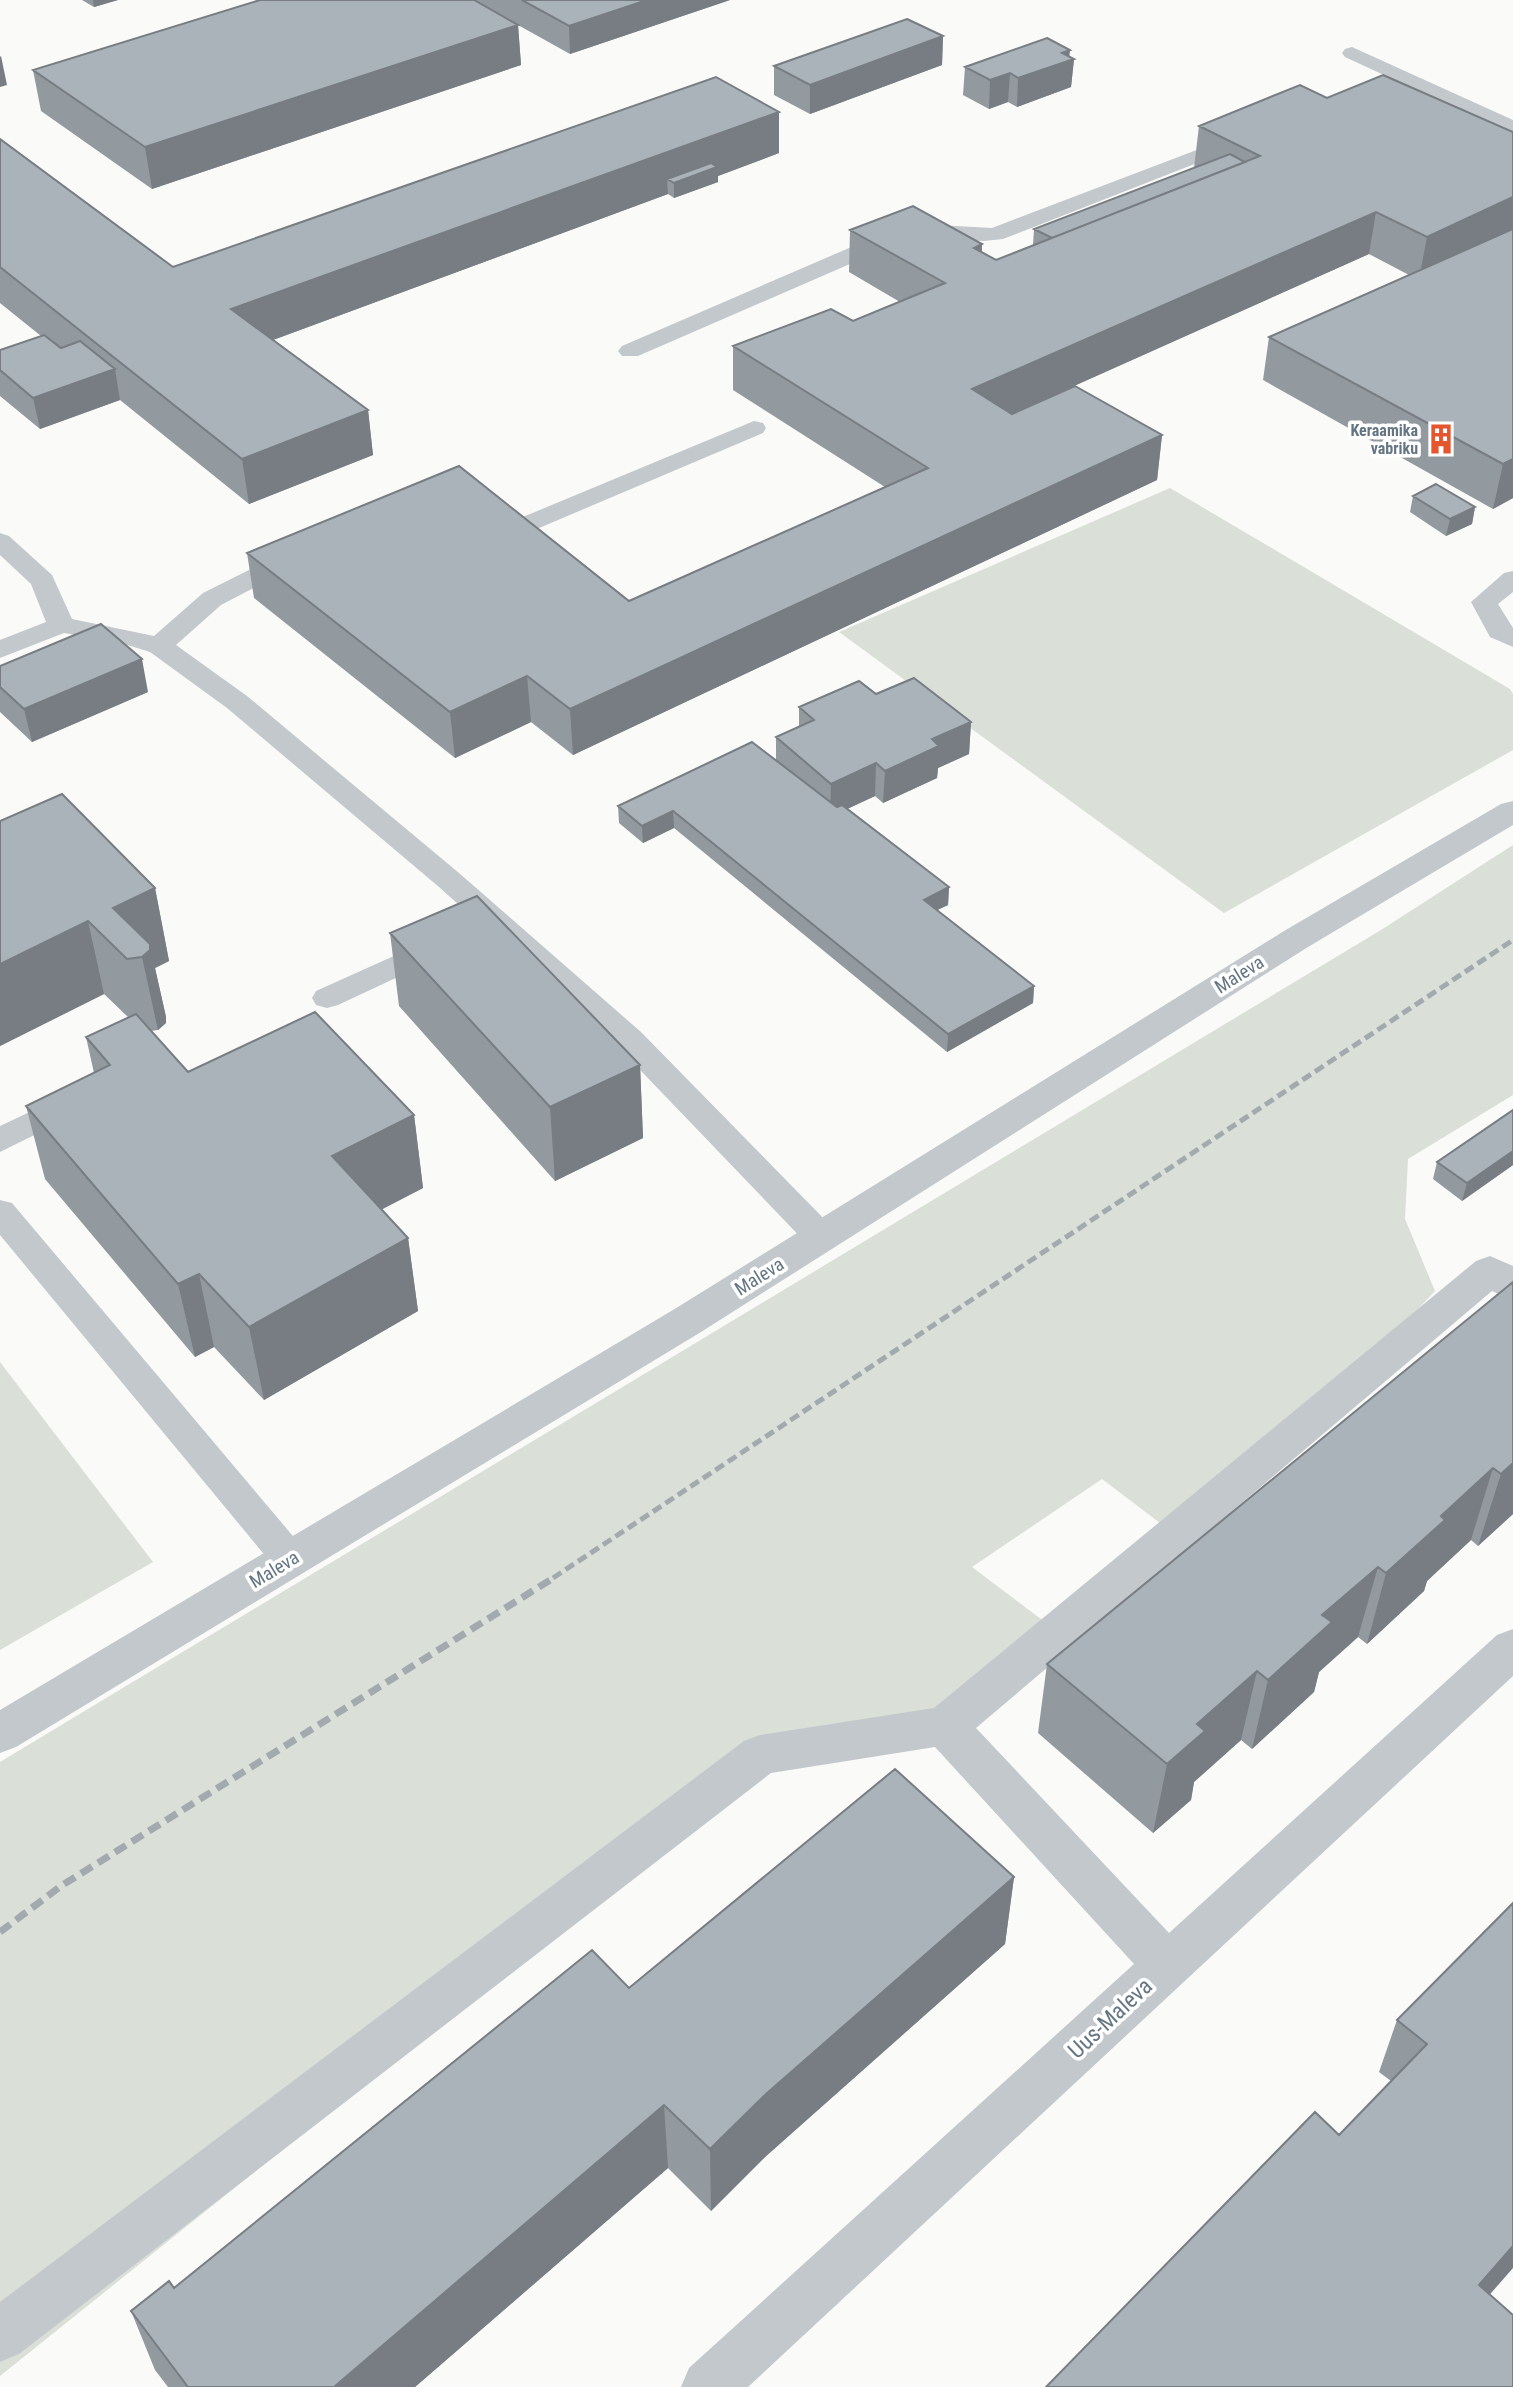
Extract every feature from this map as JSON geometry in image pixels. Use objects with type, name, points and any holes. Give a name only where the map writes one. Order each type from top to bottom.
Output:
[{"type":"street","name":"Maleva","points":[[0,1733],[687,1321],[1296,939],[1513,811]]},
{"type":"street","points":[[0,2335],[760,1755],[945,1726],[1490,1271],[1513,1285]]},
{"type":"street","name":"Uus-Maleva","points":[[708,2387],[1513,1648]]},
{"type":"street","points":[[945,1726],[1167,1965]]},
{"type":"lane","points":[[1352,53],[1513,128]]},
{"type":"lane","points":[[1339,101],[1403,77]]},
{"type":"lane","points":[[630,351],[908,231],[928,229],[976,236],[995,234],[1250,136]]},
{"type":"lane","points":[[516,530],[754,428]]},
{"type":"lane","points":[[471,497],[537,546]]},
{"type":"lane","points":[[0,541],[43,580],[61,625]]},
{"type":"lane","points":[[159,646],[212,599],[313,548]]},
{"type":"lane","points":[[1513,579],[1484,602],[1499,631],[1513,639]]},
{"type":"lane","points":[[0,649],[61,625],[124,636],[159,646],[237,702],[473,928],[630,1040],[821,1237]]},
{"type":"lane","points":[[327,998],[473,928]]},
{"type":"lane","points":[[0,1140],[96,1090]]},
{"type":"lane","points":[[0,1212],[290,1559]]},
{"type":"shaded area","points":[[1170,488],[1510,689],[1513,694],[1513,750],[1224,913],[839,632]]},
{"type":"shaded area","points":[[1513,845],[1513,1095],[1408,1159],[1405,1219],[1435,1291],[1403,1325],[1164,1526],[1102,1479],[972,1567],[1045,1622],[933,1712],[803,1732],[0,2376],[0,1762],[1381,930]]},
{"type":"shaded area","points":[[0,1362],[153,1562],[0,1650]]},
{"type":"building","points":[[260,0],[474,0],[518,25],[145,147],[33,70]]},
{"type":"building","points":[[522,0],[647,0],[569,26]]},
{"type":"building","points":[[907,19],[943,36],[810,85],[774,66]]},
{"type":"building","points":[[1047,38],[1070,50],[1062,53],[1074,59],[1018,78],[1010,73],[990,80],[965,67]]},
{"type":"building","points":[[1383,75],[1513,132],[1513,197],[1427,237],[1376,212],[972,389],[1012,414],[1075,386],[1162,435],[570,709],[527,676],[450,712],[247,553],[459,466],[629,601],[928,468],[733,346],[831,309],[853,321],[945,283],[850,230],[913,206],[982,244],[974,248],[996,260],[1260,156],[1199,126],[1300,85],[1327,98]]},
{"type":"building","points":[[716,77],[779,112],[231,309],[368,410],[242,459],[0,267],[0,139],[173,267]]},
{"type":"building","points":[[1230,154],[1245,162],[1052,238],[1034,229]]},
{"type":"building","points":[[711,163],[717,167],[674,183],[667,179]]},
{"type":"building","name":"Keraamika vabriku","points":[[1513,229],[1513,459],[1503,464],[1269,337]]},
{"type":"building","points":[[44,335],[61,348],[80,341],[115,369],[33,398],[0,370],[0,350]]},
{"type":"building","points":[[1436,484],[1475,507],[1450,519],[1413,496]]},
{"type":"building","points":[[101,624],[142,659],[24,709],[0,687],[0,666]]},
{"type":"building","points":[[914,678],[971,722],[932,739],[939,746],[885,771],[876,763],[831,784],[776,737],[814,720],[799,707],[859,681],[876,694]]},
{"type":"building","points":[[752,742],[837,807],[842,805],[949,887],[924,900],[1034,986],[948,1034],[673,811],[642,826],[618,806]]},
{"type":"building","points":[[62,794],[155,888],[113,908],[150,944],[150,950],[142,957],[127,959],[88,921],[0,964],[0,821]]},
{"type":"building","points":[[477,896],[640,1065],[550,1107],[390,933]]},
{"type":"building","points":[[315,1012],[414,1115],[332,1156],[408,1238],[249,1327],[199,1274],[178,1284],[26,1106],[110,1065],[86,1037],[136,1014],[188,1072]]},
{"type":"building","points":[[1513,1110],[1513,1151],[1467,1183],[1437,1162]]},
{"type":"building","points":[[1513,1282],[1513,1463],[1501,1474],[1493,1468],[1441,1516],[1445,1520],[1386,1573],[1378,1567],[1322,1615],[1332,1622],[1268,1680],[1257,1671],[1197,1724],[1205,1731],[1167,1764],[1047,1664]]},
{"type":"building","points":[[895,1769],[1014,1877],[766,2094],[710,2149],[664,2105],[334,2387],[188,2387],[131,2311],[169,2281],[174,2288],[592,1950],[629,1988]]},
{"type":"building","points":[[1513,1903],[1513,2246],[1479,2285],[1513,2315],[1513,2387],[1046,2387],[1315,2112],[1339,2135],[1427,2044],[1397,2020]]},
{"type":"railway","points":[[553,1578],[1513,940]]},
{"type":"railway","points":[[0,1932],[61,1886],[555,1577]]},
{"type":"place","name":"Keraamika vabriku","points":[[1441,439]]}]
